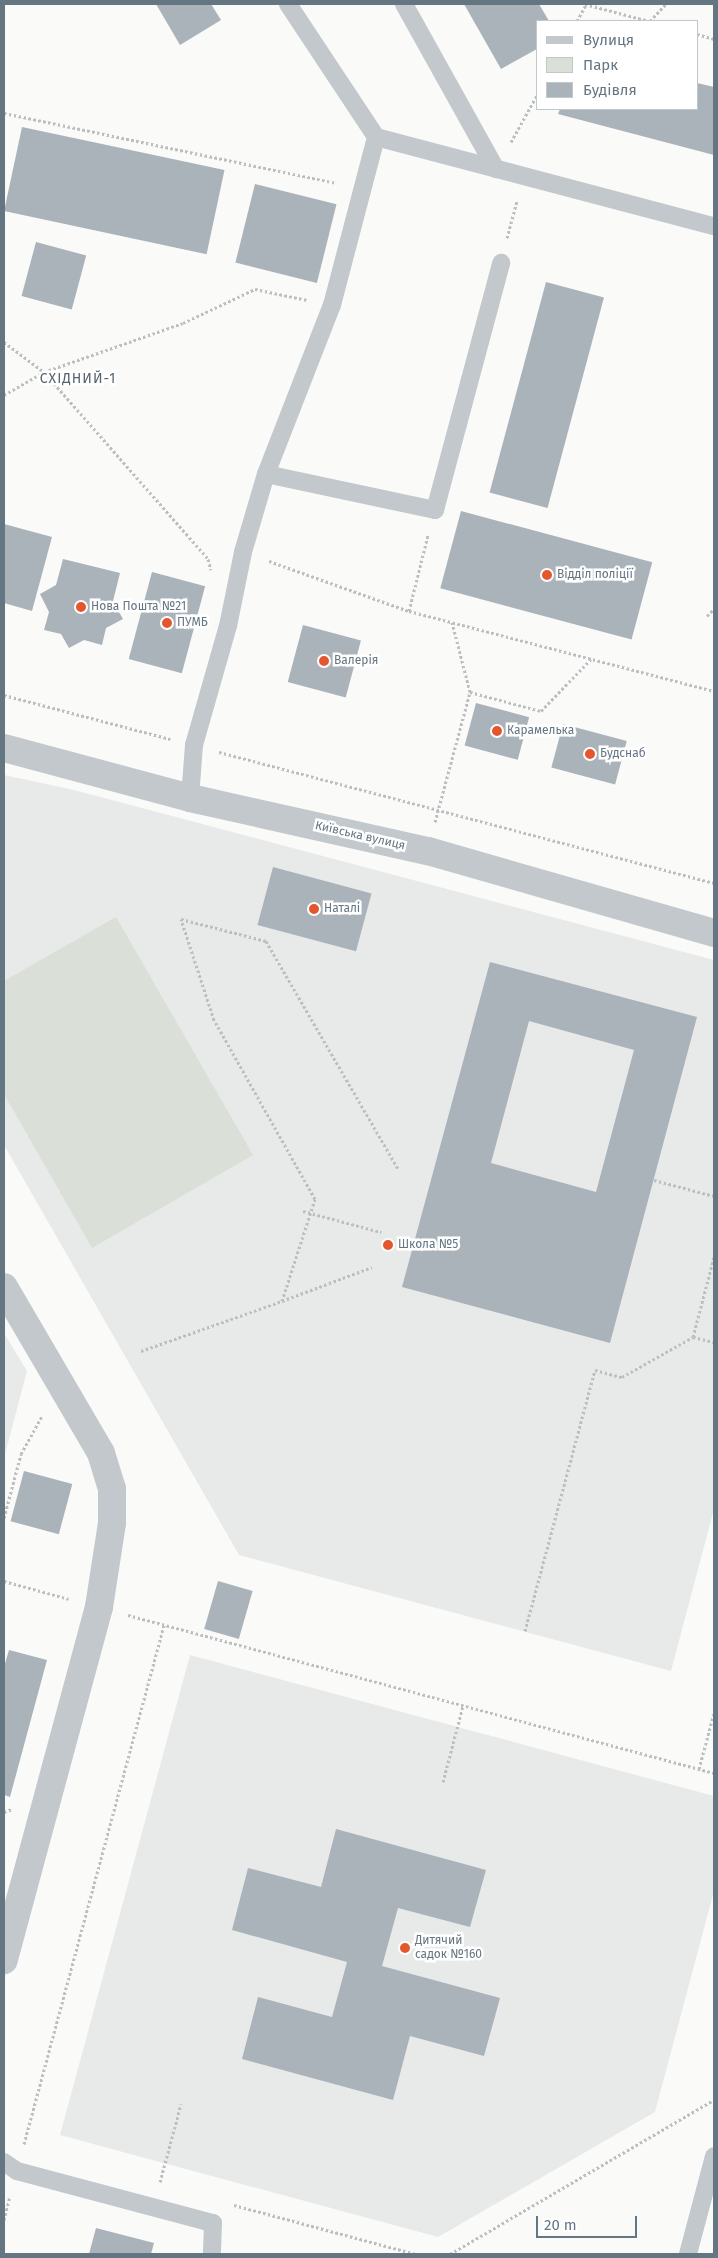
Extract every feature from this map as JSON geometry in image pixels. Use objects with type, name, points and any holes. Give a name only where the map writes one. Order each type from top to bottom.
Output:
[{"type":"street","name":"Київська вулиця","points":[[4,748],[190,798],[428,851],[714,933]]},
{"type":"street","points":[[4,1287],[101,1453],[112,1489],[112,1523],[99,1607],[4,1960]]},
{"type":"lane","points":[[288,4],[376,137],[714,226]]},
{"type":"lane","points":[[404,4],[496,169]]},
{"type":"lane","points":[[190,798],[194,745],[228,626],[243,552],[266,474],[332,305],[376,137]]},
{"type":"lane","points":[[266,474],[435,510],[500,263]]},
{"type":"lane","points":[[688,2254],[714,2156]]},
{"type":"lane","points":[[4,2162],[17,2171],[213,2223],[212,2254]]},
{"type":"path","points":[[578,20],[586,4],[645,20]]},
{"type":"path","points":[[650,20],[666,4]]},
{"type":"path","points":[[698,34],[714,39]]},
{"type":"path","points":[[496,169],[536,97]]},
{"type":"path","points":[[4,113],[363,189]]},
{"type":"path","points":[[500,263],[523,176]]},
{"type":"path","points":[[4,395],[44,372],[183,323],[255,289],[332,305]]},
{"type":"path","points":[[4,342],[44,372],[208,559]]},
{"type":"path","points":[[409,611],[435,510]]},
{"type":"path","points":[[243,552],[409,611],[714,691]]},
{"type":"path","points":[[707,616],[714,609]]},
{"type":"path","points":[[428,851],[470,692],[452,622]]},
{"type":"path","points":[[470,692],[541,711],[591,659]]},
{"type":"path","points":[[4,695],[714,883]]},
{"type":"path","points":[[282,1301],[315,1199],[214,1020],[181,919],[266,941],[398,1169]]},
{"type":"path","points":[[654,1180],[714,1196]]},
{"type":"path","points":[[303,1211],[381,1232]]},
{"type":"path","points":[[525,1631],[595,1370],[622,1378],[693,1336],[714,1257]]},
{"type":"path","points":[[142,1351],[372,1267]]},
{"type":"path","points":[[693,1336],[714,1342]]},
{"type":"path","points":[[4,1518],[22,1454],[60,1385]]},
{"type":"path","points":[[4,1582],[714,1773]]},
{"type":"path","points":[[23,2148],[164,1624]]},
{"type":"path","points":[[443,1782],[463,1706]]},
{"type":"path","points":[[699,1769],[714,1712]]},
{"type":"path","points":[[450,2254],[714,2100]]},
{"type":"path","points":[[159,2185],[181,2104]]},
{"type":"shaded area","name":"Школа №5","points":[[4,775],[74,790],[714,960],[714,1509],[671,1671],[239,1555],[4,1145]]},
{"type":"shaded area","points":[[4,1333],[27,1371],[4,1458]]},
{"type":"shaded area","name":"Дитячий садок №160","points":[[190,1655],[714,1796],[714,1891],[655,2112],[438,2237],[60,2135]]},
{"type":"green space","points":[[116,917],[253,1155],[92,1248],[4,1094],[4,981]]},
{"type":"building","points":[[156,4],[211,4],[221,20],[180,45]]},
{"type":"building","points":[[464,4],[539,4],[548,20],[536,20],[536,50],[501,69]]},
{"type":"building","points":[[698,83],[714,87],[714,155],[558,114],[560,110],[698,110]]},
{"type":"building","points":[[22,127],[224,170],[207,254],[4,211]]},
{"type":"building","points":[[255,184],[337,204],[317,283],[235,263]]},
{"type":"building","points":[[36,242],[86,255],[72,310],[22,296]]},
{"type":"building","points":[[546,282],[604,298],[548,508],[490,493]]},
{"type":"building","points":[[461,511],[652,562],[632,640],[440,588]]},
{"type":"building","points":[[4,524],[52,537],[32,611],[4,603]]},
{"type":"building","points":[[63,559],[120,573],[113,601],[123,619],[106,628],[102,645],[84,640],[69,648],[61,634],[44,630],[49,612],[40,594],[56,585]]},
{"type":"building","points":[[152,572],[205,586],[182,673],[129,659]]},
{"type":"building","points":[[303,625],[361,641],[346,698],[288,682]]},
{"type":"building","points":[[476,703],[529,717],[518,760],[465,746]]},
{"type":"building","points":[[563,724],[627,741],[615,785],[551,767]]},
{"type":"building","points":[[273,867],[372,893],[356,951],[257,925]]},
{"type":"building","points":[[490,962],[697,1017],[610,1343],[402,1287]],"holes":[[[529,1021],[634,1050],[596,1192],[491,1163]]]},
{"type":"building","points":[[24,1471],[72,1484],[59,1534],[11,1521]]},
{"type":"building","points":[[218,1581],[253,1591],[239,1639],[204,1629]]},
{"type":"building","points":[[9,1650],[47,1660],[10,1797],[4,1795],[4,1667]]},
{"type":"building","points":[[336,1829],[486,1870],[470,1927],[398,1908],[382,1966],[500,1998],[484,2056],[410,2036],[393,2100],[242,2059],[258,1997],[332,2017],[347,1962],[232,1930],[248,1868],[321,1887]]},
{"type":"building","points":[[96,2228],[154,2243],[151,2254],[89,2254]]},
{"type":"place","name":"Відділ поліції","points":[[547,575]]},
{"type":"place","name":"Нова Пошта №21","points":[[81,607]]},
{"type":"place","name":"ПУМБ","points":[[167,623]]},
{"type":"place","name":"Валерія","points":[[324,661]]},
{"type":"place","name":"Карамелька","points":[[497,731]]},
{"type":"place","name":"Будснаб","points":[[590,754]]},
{"type":"place","name":"Наталі","points":[[314,909]]},
{"type":"place","name":"Школа №5","points":[[388,1245]]},
{"type":"place","name":"Дитячий садок №160","points":[[405,1948]]},
{"type":"district","name":"СХІДНИЙ-1","points":[[78,379]]}]
